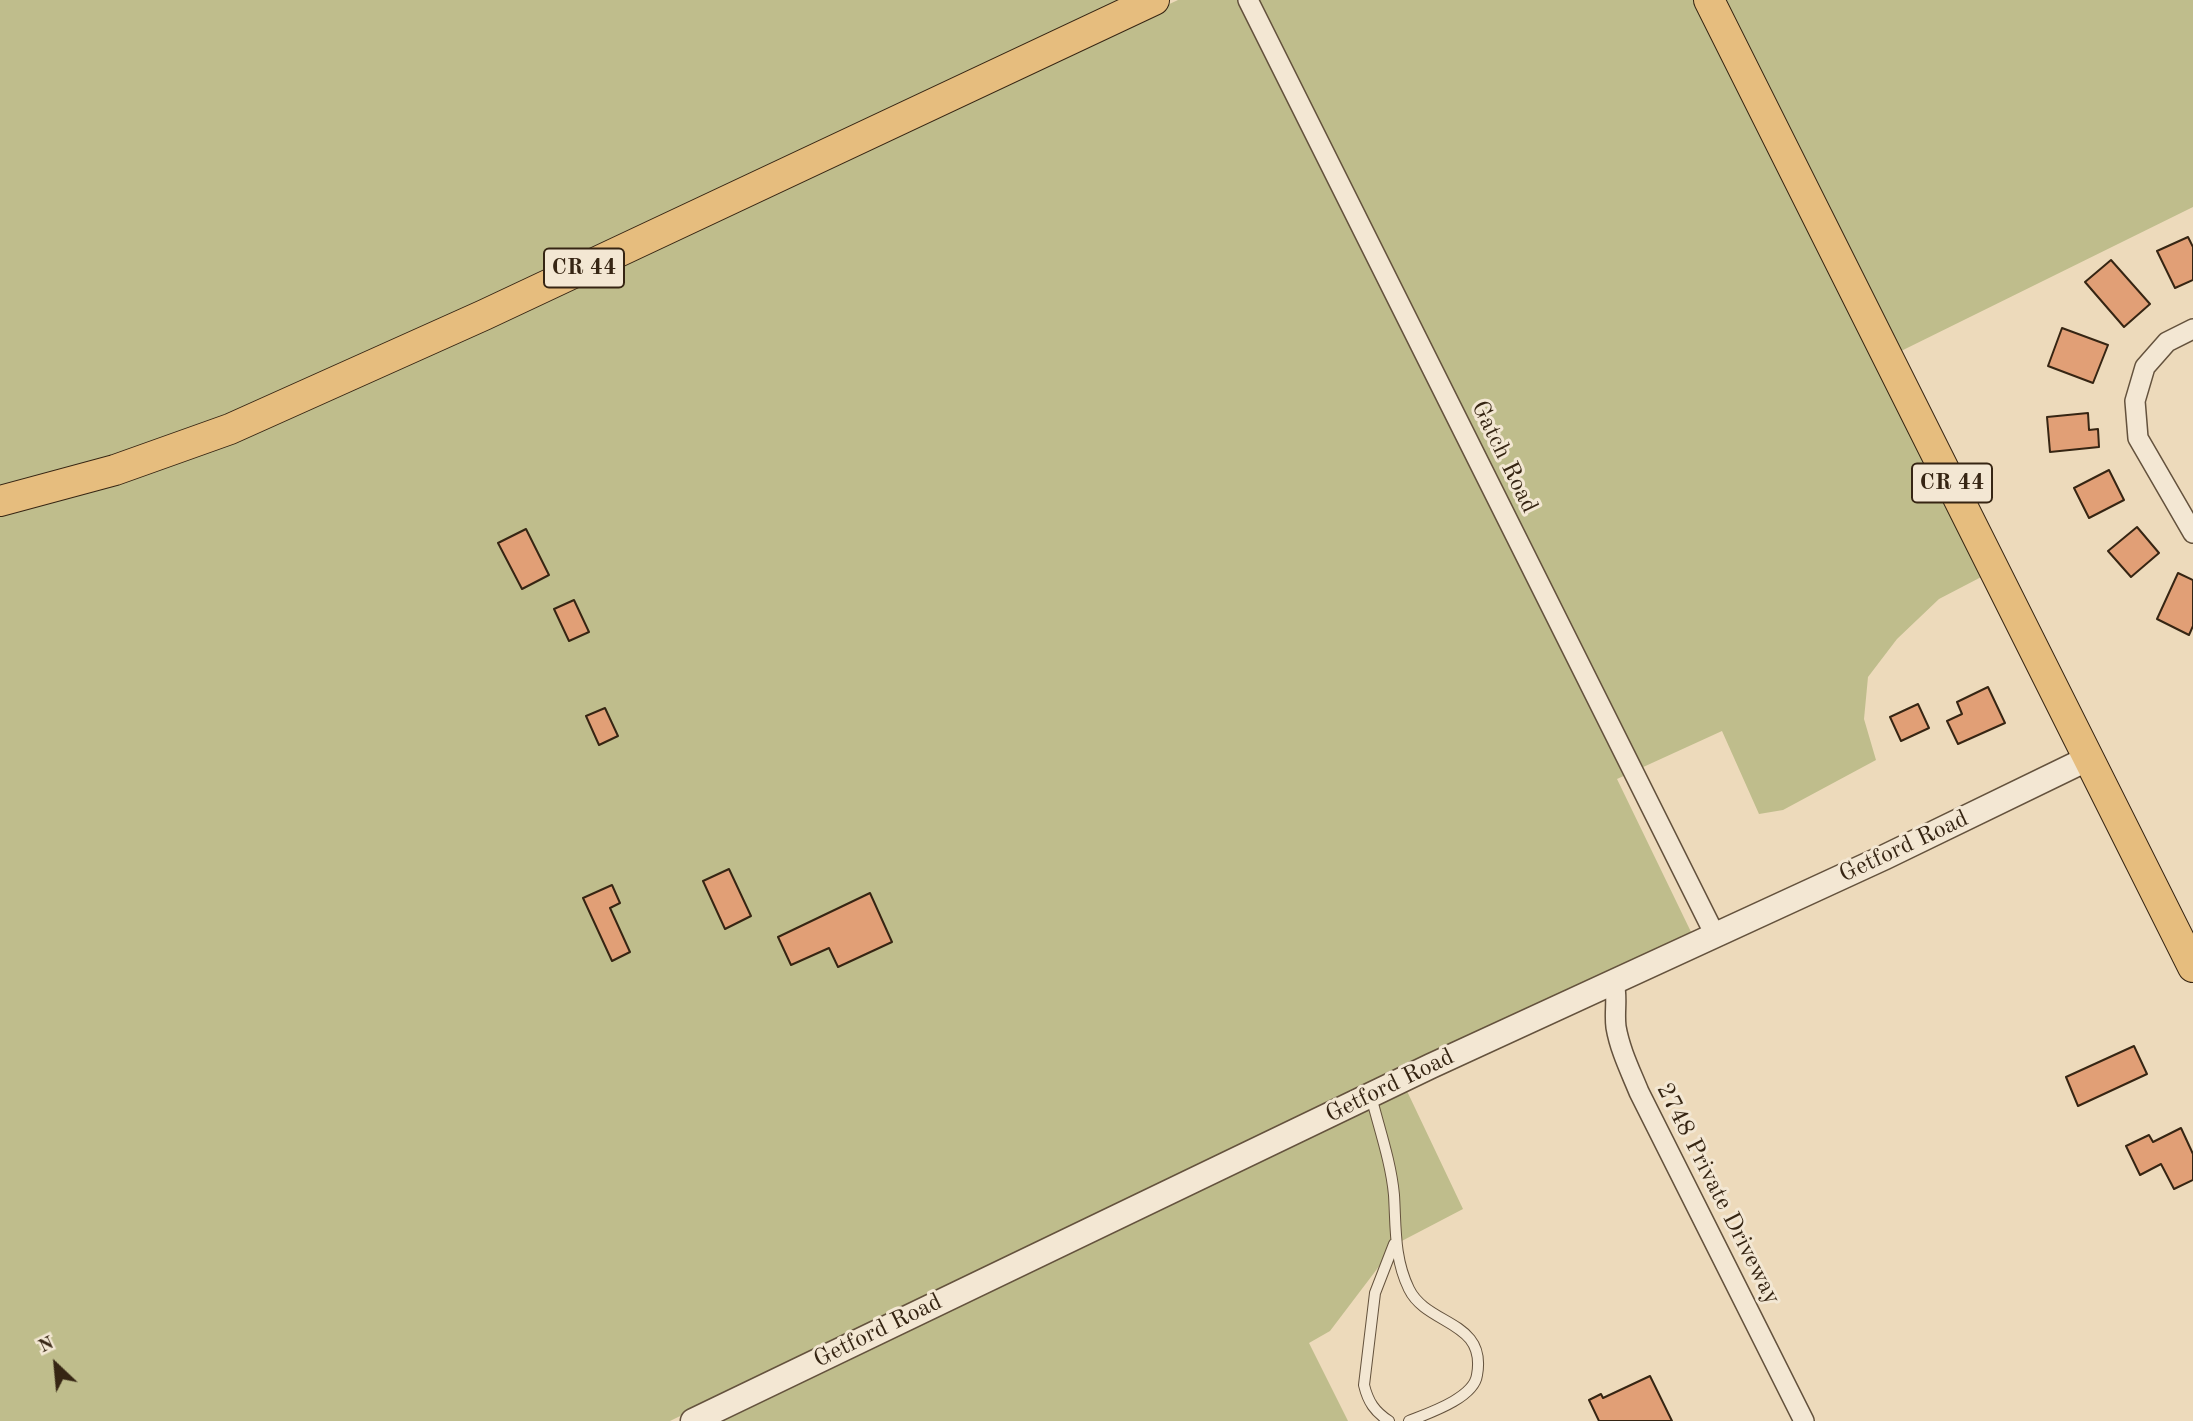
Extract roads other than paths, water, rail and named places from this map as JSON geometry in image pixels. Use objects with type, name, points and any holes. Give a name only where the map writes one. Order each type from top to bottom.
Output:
[{"type":"main road","name":"CR 44","points":[[0,501],[115,470],[230,429],[484,315],[1154,0]]},
{"type":"main road","name":"CR 44","points":[[1709,0],[2193,967]]},
{"type":"street","name":"Gatch Road","points":[[1248,0],[1716,935]]},
{"type":"street","points":[[2193,329],[2167,341],[2145,368],[2134,401],[2138,439],[2193,533]]},
{"type":"street","name":"Getford Road","points":[[693,1421],[1370,1095],[2089,758]]},
{"type":"street","name":"2748 Private Driveway","points":[[1614,982],[1618,1000],[1616,1023],[1620,1047],[1639,1092],[1804,1421]]},
{"type":"lane","points":[[1370,1095],[1394,1193],[1395,1244],[1410,1292],[1422,1304],[1467,1334],[1475,1344],[1479,1358],[1477,1378],[1469,1391],[1409,1421]]},
{"type":"lane","points":[[1389,1421],[1378,1414],[1367,1399],[1364,1385],[1375,1293],[1395,1244]]}]
